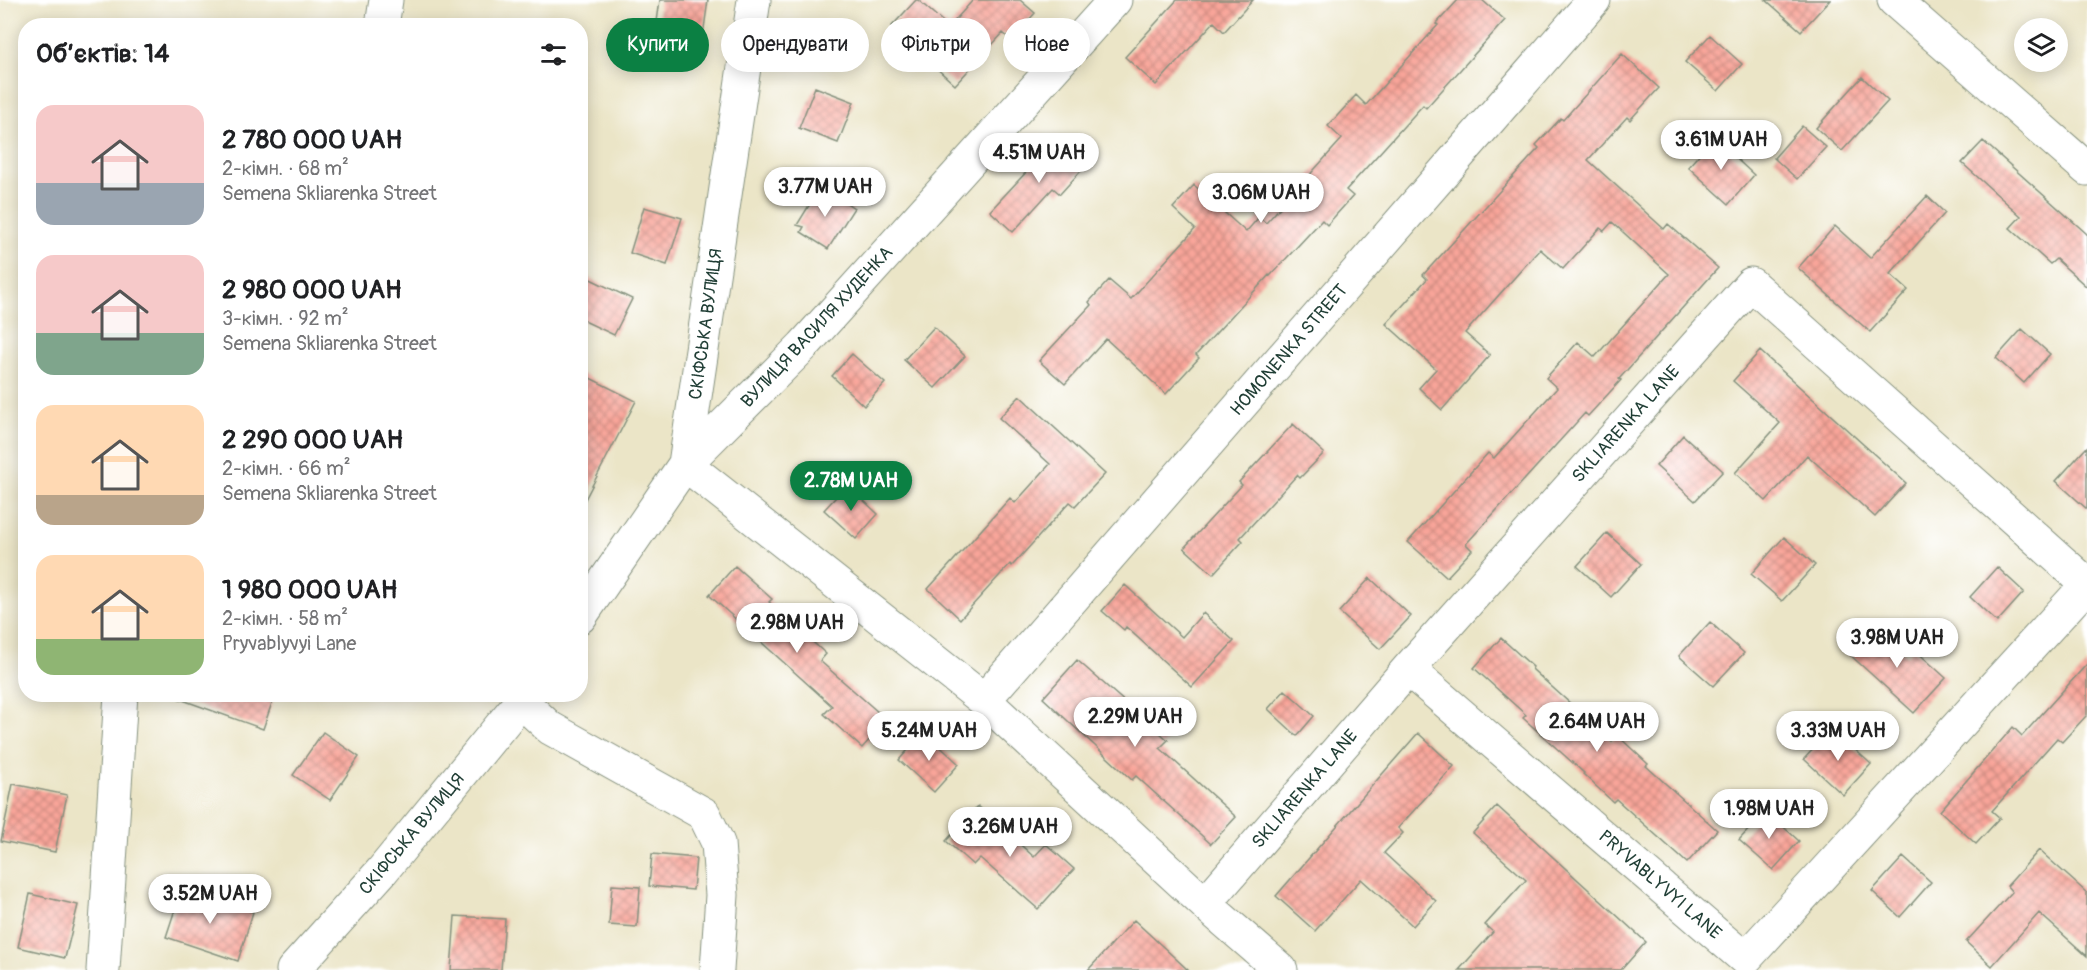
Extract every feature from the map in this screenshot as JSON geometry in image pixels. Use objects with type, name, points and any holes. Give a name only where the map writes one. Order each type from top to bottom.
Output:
[{"type":"street","points":[[383,18],[386,0]]},
{"type":"street","name":"СКІФСЬКА ВУЛИЦЯ","points":[[588,605],[686,464],[754,0]]},
{"type":"street","name":"ВУЛИЦЯ ВАСИЛЯ ХУДЕНКА","points":[[686,464],[803,346],[1115,0]]},
{"type":"street","name":"HOMONENKA STREET","points":[[984,700],[1594,0]]},
{"type":"street","points":[[1894,0],[2087,169]]},
{"type":"street","name":"SKLIARENKA LANE","points":[[1205,904],[1408,669],[1751,284],[2087,585]]},
{"type":"street","points":[[686,464],[984,700],[1205,904],[1281,970]]},
{"type":"street","name":"PRYVABLYVYI LANE","points":[[1408,669],[1745,959],[2087,585]]},
{"type":"street","points":[[103,970],[120,702]]},
{"type":"street","name":"СКІФСЬКА ВУЛИЦЯ","points":[[294,970],[382,871],[522,702]]},
{"type":"street","points":[[528,702],[550,728],[704,814],[718,843],[722,895],[717,970]]},
{"type":"building","points":[[660,0],[708,0],[705,18],[658,18]]},
{"type":"building","points":[[918,0],[939,18],[899,18]]},
{"type":"building","points":[[973,0],[1020,0],[1035,13],[1031,18],[1003,18],[1003,33],[991,46],[991,18],[957,18]]},
{"type":"building","points":[[1177,0],[1253,0],[1224,32],[1214,22],[1156,85],[1125,57]]},
{"type":"building","points":[[1458,0],[1482,0],[1505,20],[1426,108],[1423,105],[1346,190],[1353,196],[1327,225],[1322,220],[1269,275],[1196,355],[1199,358],[1166,394],[1106,339],[1065,384],[1039,361],[1091,305],[1089,302],[1109,280],[1131,299],[1195,229],[1173,208],[1194,185],[1246,232],[1259,217],[1266,223],[1342,139],[1328,126],[1356,95],[1366,105]]},
{"type":"building","points":[[1766,0],[1830,0],[1801,31]]},
{"type":"building","points":[[1710,35],[1742,64],[1718,91],[1685,62]]},
{"type":"building","points":[[1622,54],[1659,88],[1630,120],[1627,117],[1588,160],[1664,229],[1668,224],[1718,268],[1619,379],[1621,380],[1588,416],[1585,413],[1466,544],[1472,550],[1447,577],[1408,542],[1488,453],[1494,458],[1557,388],[1546,378],[1578,342],[1595,357],[1669,274],[1612,222],[1604,231],[1600,228],[1563,269],[1540,249],[1465,333],[1490,355],[1442,410],[1419,388],[1436,369],[1386,324],[1427,279],[1423,275],[1539,148],[1536,145],[1561,118],[1563,120]]},
{"type":"building","points":[[941,72],[967,72],[955,85]]},
{"type":"building","points":[[1862,77],[1888,101],[1842,151],[1816,128]]},
{"type":"building","points":[[815,87],[854,102],[838,143],[799,128]]},
{"type":"building","points":[[1802,126],[1826,147],[1797,179],[1774,158]]},
{"type":"building","points":[[1059,137],[1088,163],[1060,194],[1053,188],[1013,232],[990,211]]},
{"type":"building","points":[[1714,138],[1754,175],[1729,204],[1688,167]]},
{"type":"building","points":[[1983,141],[2087,234],[2087,287],[2056,259],[2050,264],[2010,228],[2021,216],[1962,163]]},
{"type":"building","points":[[821,186],[854,208],[828,249],[801,232],[804,227],[797,225]]},
{"type":"building","points":[[1927,196],[1945,213],[1890,274],[1908,290],[1870,332],[1798,268],[1835,226],[1870,258]]},
{"type":"building","points":[[644,207],[682,218],[667,265],[630,253]]},
{"type":"building","points":[[588,278],[632,299],[614,335],[588,323]]},
{"type":"building","points":[[934,327],[965,356],[935,388],[904,360]]},
{"type":"building","points":[[2022,329],[2050,354],[2024,383],[1996,358]]},
{"type":"building","points":[[1760,351],[1906,483],[1875,517],[1807,455],[1766,501],[1735,473],[1780,423],[1733,381]]},
{"type":"building","points":[[852,354],[885,383],[864,406],[832,376]]},
{"type":"building","points":[[588,377],[636,401],[588,494]]},
{"type":"building","points":[[1020,396],[1105,474],[1075,506],[1070,502],[960,619],[928,589],[1010,498],[1015,503],[1050,464],[999,418]]},
{"type":"building","points":[[1293,424],[1324,453],[1300,478],[1297,475],[1240,538],[1243,541],[1213,574],[1184,548],[1242,485],[1239,482]]},
{"type":"building","points":[[1683,435],[1723,471],[1695,501],[1656,466]]},
{"type":"building","points":[[2087,447],[2087,509],[2056,481]]},
{"type":"building","points":[[847,485],[878,514],[856,539],[824,510]]},
{"type":"building","points":[[1607,533],[1641,564],[1611,597],[1577,566]]},
{"type":"building","points":[[1784,537],[1815,565],[1782,601],[1751,574]]},
{"type":"building","points":[[735,566],[772,599],[769,602],[826,654],[820,661],[887,720],[862,748],[824,714],[832,706],[709,595]]},
{"type":"building","points":[[1997,567],[2024,592],[1997,622],[1970,597]]},
{"type":"building","points":[[1370,578],[1411,616],[1380,649],[1339,612]]},
{"type":"building","points":[[1125,585],[1182,637],[1203,613],[1234,641],[1192,687],[1126,627],[1124,630],[1102,611]]},
{"type":"building","points":[[1710,622],[1744,653],[1713,686],[1679,656]]},
{"type":"building","points":[[1873,626],[1907,656],[1914,649],[1946,678],[1914,713],[1848,653]]},
{"type":"building","points":[[1501,638],[1612,741],[1617,735],[1648,764],[1646,766],[1717,830],[1687,863],[1616,799],[1613,802],[1523,718],[1526,715],[1474,668]]},
{"type":"building","points":[[1077,660],[1168,740],[1160,748],[1236,817],[1211,844],[1136,776],[1132,780],[1043,698]]},
{"type":"building","points":[[2087,664],[2087,715],[2062,742],[2057,738],[1992,811],[2000,818],[1976,844],[1940,811],[2013,727],[2022,736]]},
{"type":"building","points":[[1285,690],[1314,716],[1297,736],[1268,709]]},
{"type":"building","points":[[188,702],[272,702],[263,729]]},
{"type":"building","points":[[1832,729],[1871,764],[1843,795],[1804,759]]},
{"type":"building","points":[[323,732],[359,757],[330,800],[293,775]]},
{"type":"building","points":[[924,732],[959,764],[934,792],[899,760]]},
{"type":"building","points":[[1418,733],[1454,766],[1398,828],[1403,833],[1384,853],[1436,901],[1413,926],[1361,879],[1315,931],[1276,896]]},
{"type":"building","points":[[13,784],[67,795],[55,852],[1,841]]},
{"type":"building","points":[[978,806],[1034,857],[1046,844],[1074,869],[1038,909],[980,858],[973,865],[946,841]]},
{"type":"building","points":[[1497,806],[1646,942],[1621,970],[1459,970],[1493,932],[1485,925],[1526,880],[1473,833]]},
{"type":"building","points":[[1766,811],[1799,841],[1773,870],[1739,840]]},
{"type":"building","points":[[2039,850],[2087,893],[2087,956],[2039,913],[1992,966],[1966,942],[2012,892],[2007,886]]},
{"type":"building","points":[[652,854],[696,858],[693,890],[649,886]]},
{"type":"building","points":[[1903,857],[1931,882],[1900,917],[1872,891]]},
{"type":"building","points":[[612,885],[640,887],[637,927],[609,925]]},
{"type":"building","points":[[182,888],[207,902],[210,898],[253,912],[238,961],[166,937]]},
{"type":"building","points":[[30,894],[78,905],[65,958],[18,947]]},
{"type":"building","points":[[455,916],[505,919],[501,970],[451,970]]},
{"type":"building","points":[[1134,920],[1188,970],[1088,970]]}]
